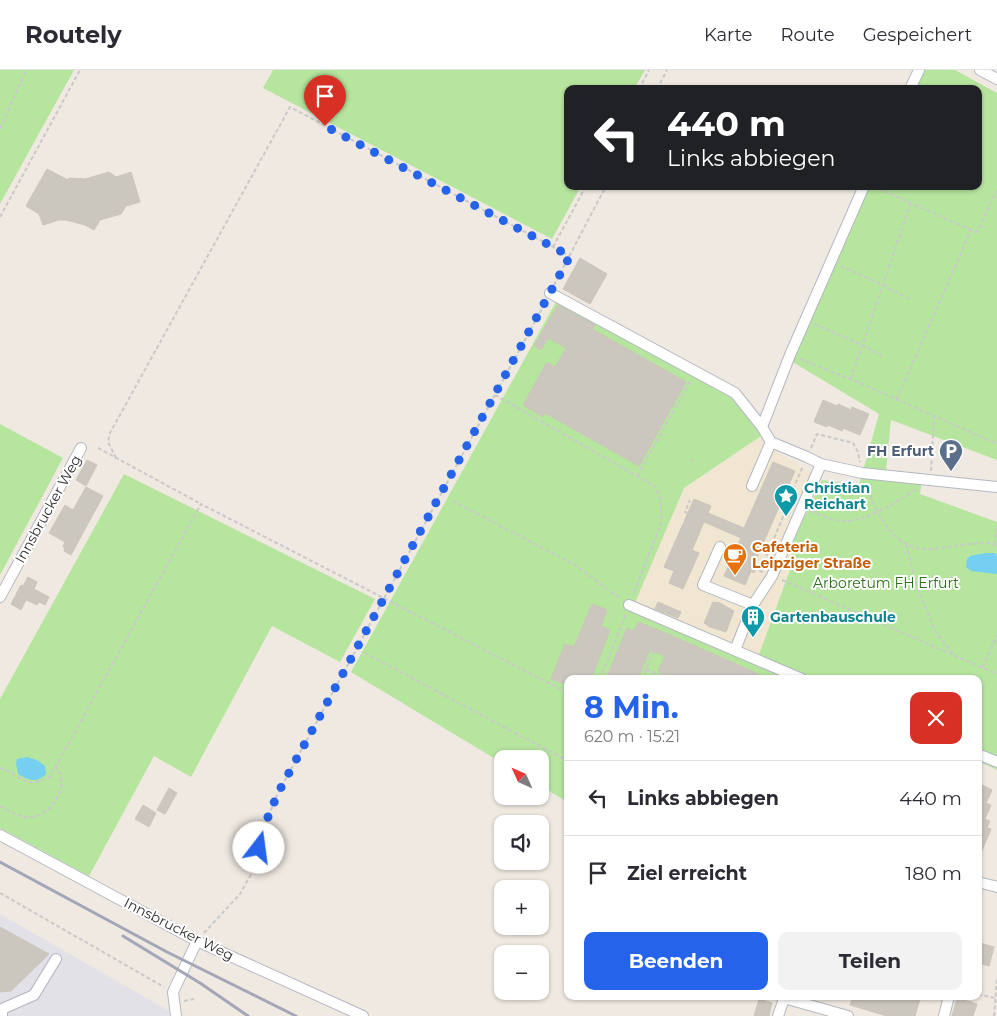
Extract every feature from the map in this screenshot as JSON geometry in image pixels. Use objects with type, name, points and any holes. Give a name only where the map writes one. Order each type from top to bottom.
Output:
[{"type":"street","points":[[912,85],[919,70]]},
{"type":"street","points":[[980,70],[997,79]]},
{"type":"street","points":[[762,427],[790,355],[862,190]]},
{"type":"street","points":[[550,293],[735,393],[762,427],[771,442],[821,464],[862,472],[997,487]]},
{"type":"street","points":[[752,486],[771,442]]},
{"type":"street","name":"Innsbrucker Weg","points":[[0,596],[81,448]]},
{"type":"street","points":[[735,650],[754,605],[772,576],[821,464]]},
{"type":"street","points":[[720,546],[703,585],[754,605]]},
{"type":"street","points":[[629,605],[793,675]]},
{"type":"street","points":[[982,756],[997,762]]},
{"type":"street","name":"Innsbrucker Weg","points":[[0,835],[197,941],[363,1016]]},
{"type":"street","points":[[982,883],[997,887]]},
{"type":"street","points":[[176,1016],[173,992],[197,941]]},
{"type":"street","points":[[2,1016],[2,1008],[34,995],[56,959]]},
{"type":"street","points":[[778,1016],[784,1000]]},
{"type":"street","points":[[795,1000],[848,1016]]},
{"type":"street","points":[[944,1016],[948,1000]]},
{"type":"path","points":[[0,129],[26,70]]},
{"type":"path","points":[[0,217],[80,70]]},
{"type":"path","points":[[641,85],[649,70]]},
{"type":"path","points":[[659,85],[667,70]]},
{"type":"path","points":[[116,458],[108,442],[110,432],[290,107],[570,256]]},
{"type":"path","points":[[553,247],[584,190]]},
{"type":"path","points":[[206,930],[240,894],[255,867],[263,829],[278,793],[495,395],[604,190]]},
{"type":"path","points":[[882,190],[977,232],[997,191]]},
{"type":"path","points":[[851,379],[911,202]]},
{"type":"path","points":[[897,399],[971,230]]},
{"type":"path","points":[[831,263],[883,285],[909,299]]},
{"type":"path","points":[[805,320],[882,356]]},
{"type":"path","points":[[790,355],[851,379],[997,444]]},
{"type":"path","points":[[637,476],[696,372]]},
{"type":"path","points":[[495,395],[637,476],[656,488],[662,500],[662,524],[602,675]]},
{"type":"path","points":[[788,504],[843,521],[857,519],[898,501],[930,480],[934,415]]},
{"type":"path","points":[[997,527],[996,545],[989,542],[924,549],[906,544],[894,535],[877,511],[862,472],[858,452],[853,443],[817,434],[760,571],[997,674]]},
{"type":"path","points":[[98,448],[384,600],[564,690]]},
{"type":"path","points":[[691,459],[693,465]]},
{"type":"path","points":[[688,513],[685,512],[690,500]]},
{"type":"path","points":[[453,501],[577,566],[629,605]]},
{"type":"path","points":[[0,768],[27,782],[39,783],[50,777],[201,504]]},
{"type":"path","points":[[906,544],[916,584],[935,631],[954,656]]},
{"type":"path","points":[[983,668],[997,634]]},
{"type":"path","points":[[644,675],[654,650]]},
{"type":"path","points":[[366,653],[564,759]]},
{"type":"path","points":[[646,669],[660,675]]},
{"type":"path","points":[[0,806],[11,813],[32,818],[44,812],[57,799],[61,790],[63,779],[61,772],[56,767]]},
{"type":"path","points":[[0,893],[173,992]]},
{"type":"path","points":[[994,1016],[997,978]]},
{"type":"path","points":[[982,995],[995,998]]},
{"type":"shaded area","points":[[764,434],[777,451],[822,480],[789,550],[794,558],[757,660],[633,605],[684,488]]},
{"type":"shaded area","points":[[0,914],[169,1011],[169,1016],[0,1016]]},
{"type":"green space","points":[[0,70],[74,70],[0,204]]},
{"type":"green space","points":[[273,70],[645,70],[636,85],[564,85],[564,190],[579,190],[552,239],[263,88]]},
{"type":"green space","name":"Arboretum FH Erfurt","points":[[919,70],[955,70],[997,93],[997,460],[891,420],[886,470],[923,474],[920,494],[997,522],[997,770],[982,763],[982,675],[564,675],[564,800],[549,791],[549,750],[494,750],[494,758],[351,672],[556,302],[729,396],[764,434],[684,488],[634,605],[757,660],[794,559],[789,550],[822,480],[859,485],[879,414],[791,361],[866,190],[982,190],[982,85],[913,85]]},
{"type":"green space","points":[[0,424],[63,458],[0,575]]},
{"type":"green space","points":[[124,474],[375,599],[340,662],[272,626],[191,777],[154,756],[89,876],[0,828],[0,699]]},
{"type":"water","points":[[986,553],[997,555],[997,574],[971,571],[966,567],[967,559],[970,556]]},
{"type":"water","points":[[27,757],[37,760],[45,766],[46,774],[39,779],[32,780],[18,774],[17,759]]},
{"type":"building","points":[[47,169],[68,180],[69,178],[85,179],[109,172],[116,177],[131,172],[140,202],[126,206],[121,214],[100,220],[94,230],[85,225],[66,220],[43,225],[39,214],[26,206]]},
{"type":"building","points":[[580,258],[607,274],[590,304],[563,289]]},
{"type":"building","points":[[558,305],[595,325],[592,329],[686,382],[639,466],[545,413],[543,417],[523,405],[547,362],[555,367],[566,348],[548,338],[541,350],[534,346]]},
{"type":"building","points":[[823,400],[851,410],[852,407],[869,414],[860,435],[843,428],[842,431],[814,422]]},
{"type":"building","points":[[87,460],[97,465],[86,486],[76,480]]},
{"type":"building","points":[[773,462],[795,471],[754,564],[757,566],[754,573],[751,571],[745,585],[724,576],[741,538],[704,522],[692,550],[699,553],[683,589],[669,583],[674,571],[664,567],[694,499],[711,506],[708,513],[744,528]]},
{"type":"building","points":[[86,487],[103,496],[71,555],[64,551],[65,542],[49,533],[65,505],[73,510]]},
{"type":"building","points":[[28,577],[37,582],[34,589],[49,597],[45,605],[39,602],[37,605],[26,600],[21,610],[11,604],[21,585],[23,586]]},
{"type":"building","points":[[658,602],[681,612],[678,618],[655,609]]},
{"type":"building","points":[[713,602],[720,603],[734,611],[726,632],[704,623]]},
{"type":"building","points":[[592,604],[607,610],[601,626],[610,630],[593,675],[564,675],[564,684],[551,679],[565,644],[574,647]]},
{"type":"building","points":[[638,622],[761,675],[667,675],[658,671],[665,656],[650,650],[640,675],[608,675],[627,628],[633,631]]},
{"type":"building","points":[[982,785],[992,790],[986,803],[991,805],[985,819],[990,821],[987,828],[991,829],[982,850]]},
{"type":"building","points":[[169,788],[177,793],[165,814],[157,810]]},
{"type":"building","points":[[143,805],[156,813],[149,827],[135,819]]},
{"type":"building","points":[[0,927],[49,954],[11,991],[0,992]]},
{"type":"building","points":[[982,944],[994,947],[989,966],[982,964]]},
{"type":"building","points":[[759,1000],[772,1003],[769,1016],[754,1016]]},
{"type":"building","points":[[852,1000],[920,1000],[915,1016],[887,1016],[850,1005]]},
{"type":"building","points":[[956,1000],[977,1004],[973,1016],[952,1016]]},
{"type":"railway","points":[[0,862],[167,952],[296,1016]]},
{"type":"railway","points":[[123,936],[200,983],[248,1016]]},
{"type":"place","name":"FH Erfurt","points":[[951,472]]},
{"type":"place","name":"Christian Reichart","points":[[786,517]]},
{"type":"place","name":"Cafeteria Leipziger Straße","points":[[735,576]]},
{"type":"place","name":"Gartenbauschule","points":[[753,638]]},
{"type":"route","points":[[259,848],[263,829],[278,793],[570,256],[325,126]]}]
